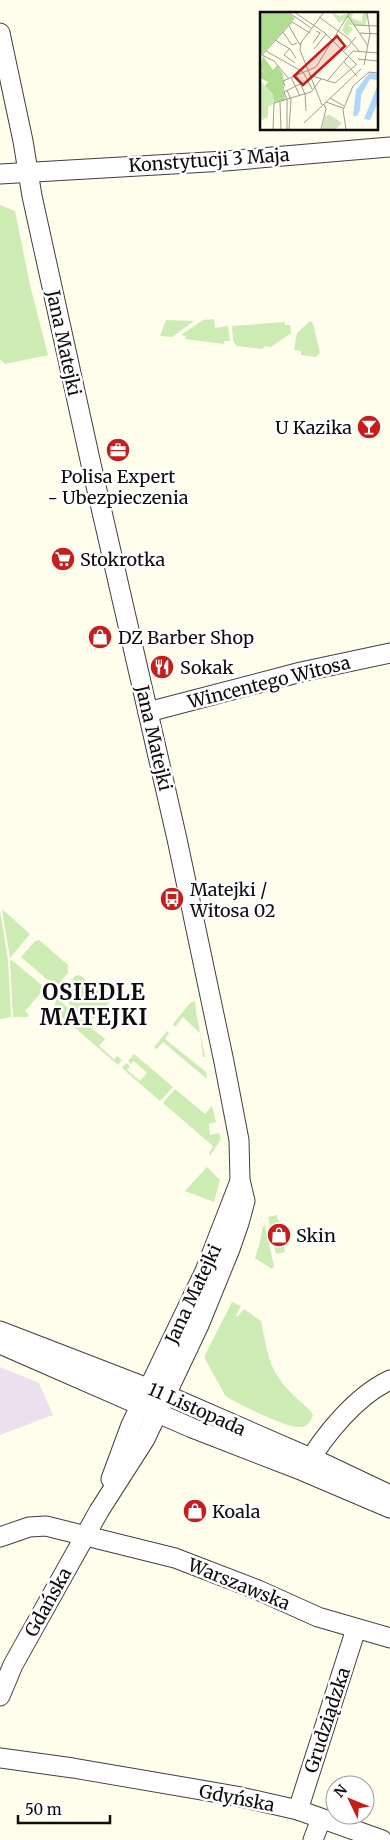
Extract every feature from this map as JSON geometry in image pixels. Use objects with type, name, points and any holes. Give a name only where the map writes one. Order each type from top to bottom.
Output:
[{"type":"street","name":"Jana Matejki","points":[[0,33],[29,172],[32,196],[177,839],[239,1140],[240,1180],[245,1201],[239,1222],[199,1325],[166,1395]]},
{"type":"street","name":"Konstytucji 3 Maja","points":[[0,174],[225,161],[390,147]]},
{"type":"street","name":"Wincentego Witosa","points":[[148,712],[301,672],[390,653]]},
{"type":"street","name":"Jana Matejki","points":[[140,1405],[205,1271],[240,1180]]},
{"type":"street","name":"11 Listopada","points":[[0,1331],[119,1375],[200,1409],[390,1508]]},
{"type":"street","name":"11 Listopada","points":[[0,1344],[192,1428],[367,1483],[390,1495]]},
{"type":"street","points":[[119,1375],[135,1375],[161,1360]]},
{"type":"street","points":[[179,1368],[181,1386],[185,1395],[200,1409]]},
{"type":"street","points":[[307,1465],[360,1398],[390,1380]]},
{"type":"street","points":[[111,1393],[123,1407],[128,1432]]},
{"type":"street","name":"Gdańska","points":[[0,1696],[13,1666],[99,1511],[145,1440],[166,1395]]},
{"type":"street","name":"Gdańska","points":[[99,1511],[140,1405]]},
{"type":"street","points":[[145,1440],[156,1432],[169,1428],[177,1426],[192,1428]]},
{"type":"street","name":"Warszawska","points":[[0,1537],[28,1527],[39,1526],[184,1561],[258,1590],[318,1618],[390,1638]]},
{"type":"street","name":"Grudziądzka","points":[[298,1810],[356,1629]]},
{"type":"street","name":"Gdyńska","points":[[0,1758],[73,1768],[217,1793],[298,1810],[382,1840]]},
{"type":"street","points":[[314,1840],[321,1818]]},
{"type":"shaded area","points":[[0,1367],[39,1383],[53,1415],[0,1435]]},
{"type":"green space","points":[[0,205],[15,211],[30,285],[48,355],[5,364],[0,359]]},
{"type":"green space","points":[[214,319],[215,328],[228,326],[230,341],[224,341],[224,344],[185,339],[186,336],[181,335],[203,320]]},
{"type":"green space","points":[[284,319],[285,325],[290,325],[291,333],[271,347],[264,346],[263,349],[237,346],[233,341],[232,326],[284,322]]},
{"type":"green space","points":[[166,320],[194,321],[172,337],[160,336]]},
{"type":"green space","points":[[310,321],[313,323],[320,353],[316,357],[301,355],[301,351],[294,350],[297,333]]},
{"type":"green space","points":[[2,909],[30,934],[10,958]]},
{"type":"green space","points":[[0,911],[8,960],[11,1017],[0,1019]]},
{"type":"green space","points":[[39,940],[68,965],[68,973],[56,987],[21,957],[35,941]]},
{"type":"green space","points":[[10,960],[45,988],[25,1011],[29,1015],[27,1017],[13,1017]]},
{"type":"green space","points":[[80,975],[110,1002],[97,1017],[88,1020],[62,998],[61,994],[75,976]]},
{"type":"green space","points":[[57,998],[84,1022],[72,1026],[53,1010]]},
{"type":"green space","points":[[195,1001],[205,1057],[203,1057],[200,1033],[183,1017],[175,1027],[173,1024],[190,1003]]},
{"type":"green space","points":[[85,1023],[105,1039],[99,1046],[114,1059],[117,1056],[122,1060],[118,1065],[74,1027]]},
{"type":"green space","points":[[167,1031],[169,1033],[165,1039],[206,1072],[207,1079],[163,1042],[157,1049],[154,1047]]},
{"type":"green space","points":[[134,1054],[173,1087],[160,1101],[122,1068],[126,1063],[130,1066],[127,1070],[140,1081],[147,1073],[134,1061],[131,1064],[128,1061]]},
{"type":"green space","points":[[175,1089],[205,1114],[212,1106],[216,1122],[209,1124],[210,1135],[219,1133],[221,1139],[210,1156],[209,1153],[213,1146],[163,1103]]},
{"type":"green space","points":[[207,1167],[220,1180],[214,1202],[185,1191]]},
{"type":"green space","points":[[277,1215],[285,1252],[276,1254],[268,1217]]},
{"type":"green space","points":[[263,1226],[265,1226],[274,1266],[272,1269],[255,1258]]},
{"type":"green space","points":[[232,1302],[241,1306],[237,1317],[244,1309],[261,1321],[274,1371],[293,1395],[311,1411],[313,1416],[306,1426],[295,1427],[277,1421],[225,1395],[205,1359],[205,1355]]},
{"type":"place","name":"U Kazika","points":[[369,427]]},
{"type":"place","name":"Polisa Expert - Ubezpieczenia","points":[[118,450]]},
{"type":"place","name":"Stokrotka","points":[[63,559]]},
{"type":"place","name":"DZ Barber Shop","points":[[100,637]]},
{"type":"place","name":"Sokak","points":[[162,667]]},
{"type":"place","name":"Matejki / Witosa 02","points":[[172,899]]},
{"type":"place","name":"Skin","points":[[279,1235]]},
{"type":"place","name":"Koala","points":[[195,1511]]},
{"type":"district","name":"OSIEDLE MATEJKI","points":[[94,1004]]}]
